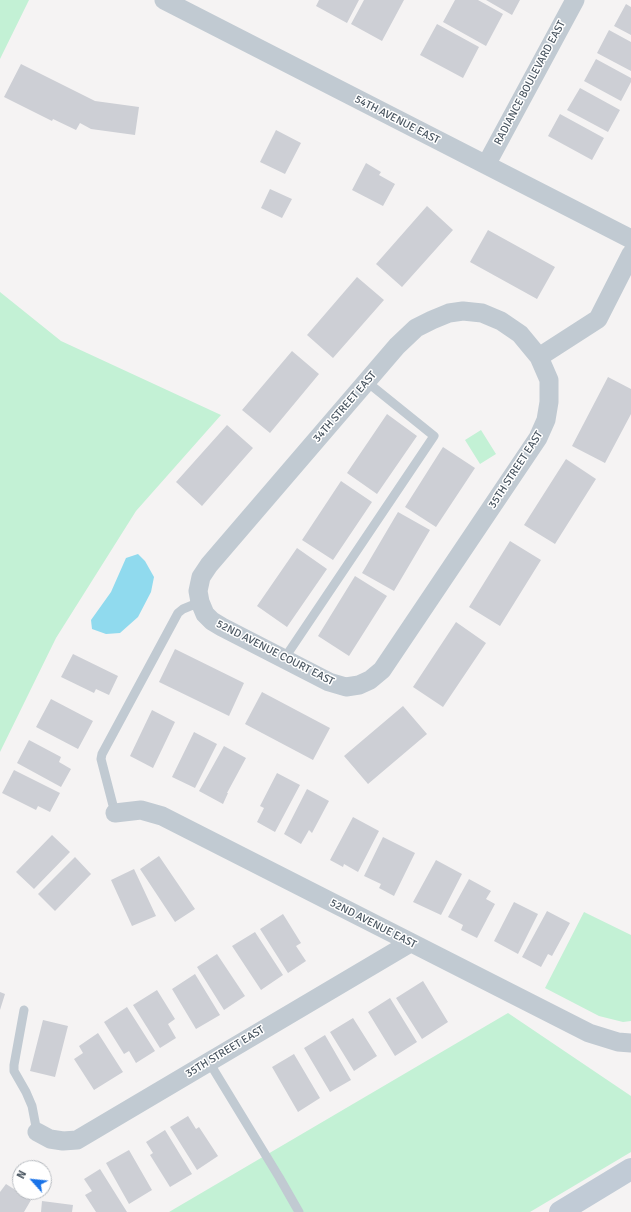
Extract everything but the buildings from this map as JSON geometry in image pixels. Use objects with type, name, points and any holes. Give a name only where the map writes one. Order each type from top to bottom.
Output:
[{"type":"street","name":"54TH AVENUE EAST","points":[[164,0],[631,240]]},
{"type":"street","name":"RADIANCE BOULEVARD EAST","points":[[486,165],[575,0]]},
{"type":"street","points":[[539,357],[598,319],[631,254]]},
{"type":"street","name":"34TH STREET EAST","points":[[200,602],[198,591],[201,577],[209,565],[397,346],[416,328],[449,313],[463,311],[482,313],[501,321],[520,334],[539,357]]},
{"type":"street","name":"35TH STREET EAST","points":[[359,685],[370,680],[382,670],[538,438],[546,420],[549,402],[549,380],[539,357]]},
{"type":"street","name":"52ND AVENUE COURT EAST","points":[[200,602],[205,614],[212,621],[284,660],[329,682],[346,687],[359,685]]},
{"type":"street","name":"52ND AVENUE EAST","points":[[114,814],[141,810],[162,816],[589,1034],[618,1042],[631,1043]]},
{"type":"street","name":"35TH STREET EAST","points":[[36,1132],[50,1139],[63,1141],[77,1140],[410,943]]},
{"type":"street","points":[[560,1212],[631,1170]]},
{"type":"lane","points":[[284,660],[434,436],[367,382]]},
{"type":"lane","points":[[114,814],[101,759],[102,754],[178,613],[183,609],[200,602]]},
{"type":"lane","points":[[24,1010],[14,1071],[32,1106],[36,1132]]},
{"type":"lane","points":[[209,1062],[299,1212]]},
{"type":"green space","points":[[0,0],[29,0],[0,59]]},
{"type":"green space","points":[[0,292],[61,341],[221,415],[136,511],[56,638],[0,752]]},
{"type":"green space","points":[[481,430],[496,454],[480,464],[465,440]]},
{"type":"green space","points":[[584,912],[631,935],[631,1021],[623,1022],[599,1016],[545,988]]},
{"type":"green space","points":[[508,1013],[631,1096],[631,1152],[530,1212],[169,1212]]},
{"type":"water","points":[[138,554],[145,561],[154,577],[151,592],[138,617],[120,633],[106,634],[92,629],[91,620],[111,592],[126,558]]}]
